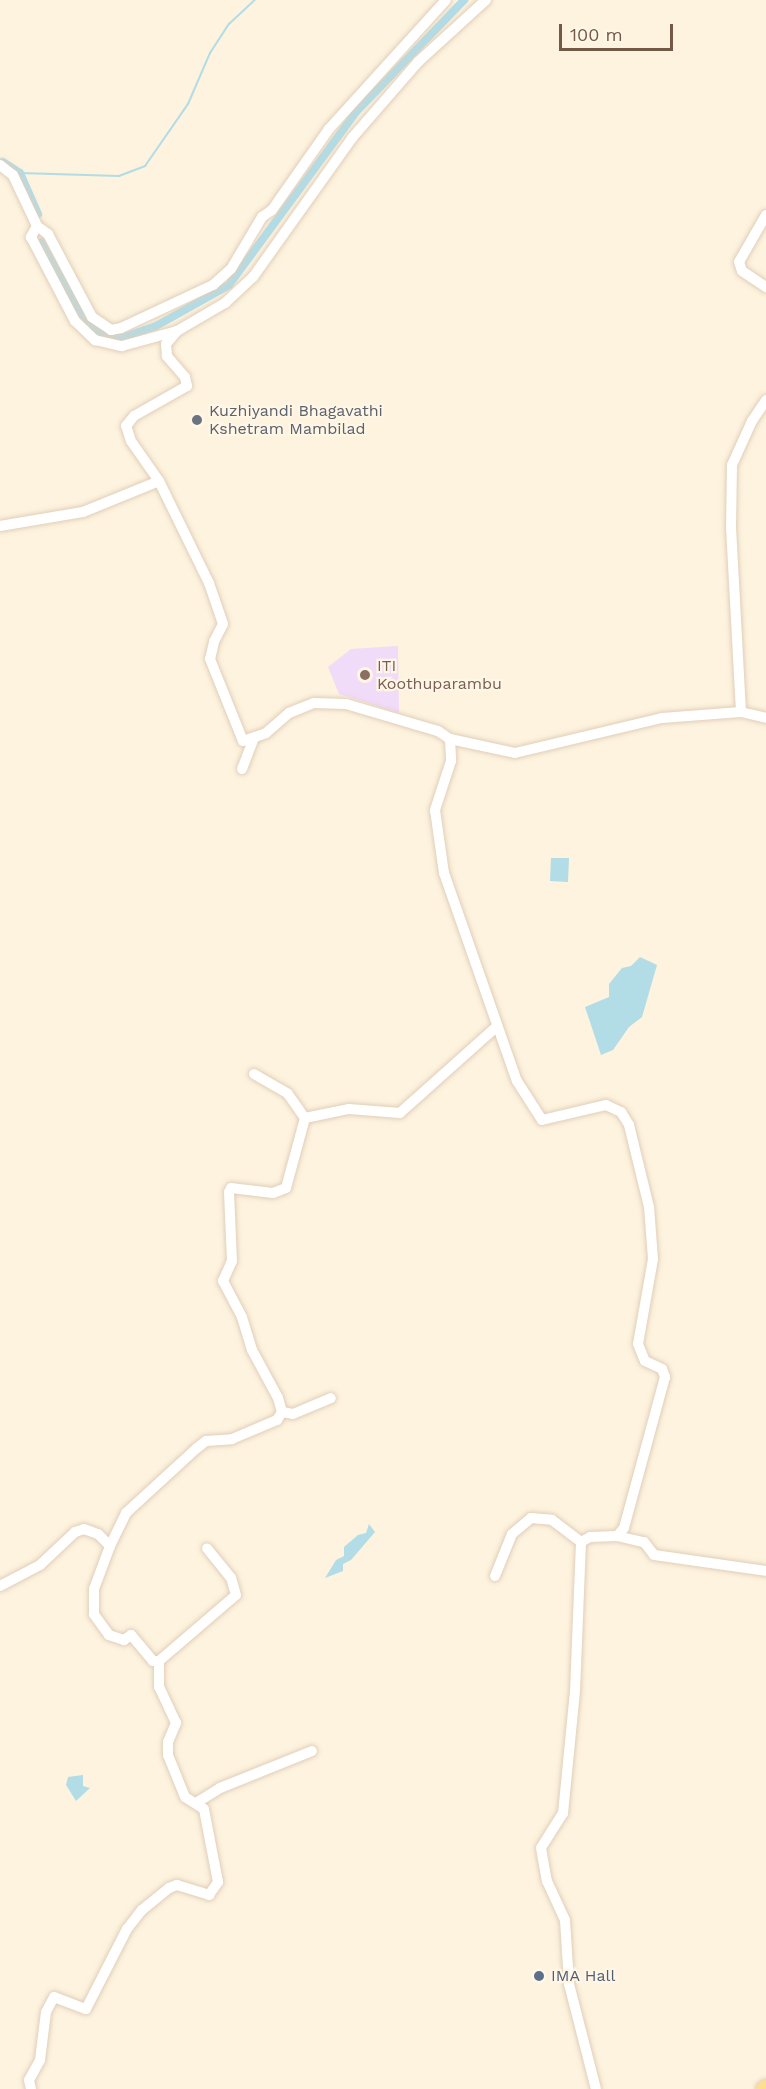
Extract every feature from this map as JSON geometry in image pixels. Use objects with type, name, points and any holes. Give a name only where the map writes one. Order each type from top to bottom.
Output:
[{"type":"street","points":[[0,165],[13,175],[37,226],[48,234],[92,317],[111,330],[156,314],[213,285],[231,269],[256,225],[329,129],[447,0]]},
{"type":"street","points":[[37,226],[32,237],[75,321],[95,340],[122,346],[177,331],[225,303],[253,277],[358,130],[418,62],[486,0]]},
{"type":"street","points":[[766,214],[739,262],[742,271],[766,287]]},
{"type":"street","points":[[177,331],[166,344],[167,356],[185,377],[187,386],[134,416],[126,426],[131,441],[159,482],[209,583],[224,624],[210,659],[243,741],[266,734],[289,714],[314,703],[346,704],[438,731],[450,739],[515,753],[662,718],[741,712],[766,718]]},
{"type":"street","points":[[741,712],[730,528],[732,465],[752,421],[766,400]]},
{"type":"street","points":[[0,526],[83,512],[159,482]]},
{"type":"street","points":[[242,770],[254,737]]},
{"type":"street","points":[[450,739],[451,761],[435,810],[444,873],[495,1028],[517,1081],[542,1120],[595,1106],[621,1112],[629,1125],[649,1207],[653,1259],[638,1344],[645,1361],[662,1369],[665,1377],[624,1528],[617,1536]]},
{"type":"street","points":[[305,1118],[349,1110],[400,1113],[495,1028]]},
{"type":"street","points":[[254,1074],[288,1094],[305,1118]]},
{"type":"street","points":[[282,1412],[223,1281],[232,1261],[229,1192],[231,1188],[273,1193],[286,1188],[305,1118]]},
{"type":"street","points":[[282,1412],[293,1414],[331,1398]]},
{"type":"street","points":[[207,1548],[231,1578],[236,1595],[159,1661],[153,1661],[131,1635],[117,1640],[100,1627],[92,1603],[110,1546],[126,1513],[206,1441],[232,1439],[250,1433],[277,1420],[282,1412]]},
{"type":"street","points":[[495,1576],[512,1534],[531,1518],[552,1520],[581,1542]]},
{"type":"street","points":[[0,1586],[40,1565],[75,1532],[84,1529],[98,1534],[110,1546]]},
{"type":"street","points":[[98,1534],[105,1561]]},
{"type":"street","points":[[581,1542],[590,1537],[617,1536],[644,1542],[654,1555],[766,1571]]},
{"type":"street","points":[[581,1542],[575,1690],[563,1812],[540,1848],[547,1881],[565,1920],[569,1984],[596,2089]]},
{"type":"street","points":[[31,2089],[29,2080],[40,2060],[46,2012],[54,1996],[82,2009],[92,2004],[133,1919],[169,1888],[177,1885],[209,1895],[214,1892],[218,1875],[203,1807],[185,1797],[168,1755],[168,1742],[176,1723],[159,1687],[159,1661]]},
{"type":"street","points":[[196,1803],[220,1788],[312,1751]]},
{"type":"shaded area","name":"ITI Koothuparambu","points":[[398,646],[399,713],[339,694],[328,667],[351,649]]},
{"type":"water","points":[[551,858],[569,858],[568,882],[550,881]]},
{"type":"water","points":[[640,957],[657,965],[642,1017],[629,1027],[613,1050],[601,1055],[585,1007],[609,997],[609,984],[622,968],[631,966]]},
{"type":"water","points":[[369,1524],[375,1532],[351,1560],[343,1564],[343,1571],[325,1578],[336,1560],[344,1556],[344,1547],[358,1535],[366,1533]]},
{"type":"water","points":[[83,1775],[83,1786],[90,1788],[76,1801],[66,1785],[68,1777]]},
{"type":"waterway","points":[[20,173],[119,176],[145,166],[188,104],[210,53],[229,24],[255,0]]},
{"type":"waterway","points":[[41,242],[86,321],[104,336],[121,338],[156,326],[229,285],[356,112],[464,0]]},
{"type":"waterway","points":[[3,162],[20,173],[38,214]]},
{"type":"place","name":"Kuzhiyandi Bhagavathi Kshetram Mambilad","points":[[197,420]]},
{"type":"place","name":"ITI Koothuparambu","points":[[365,675]]},
{"type":"place","name":"IMA Hall","points":[[539,1976]]}]
